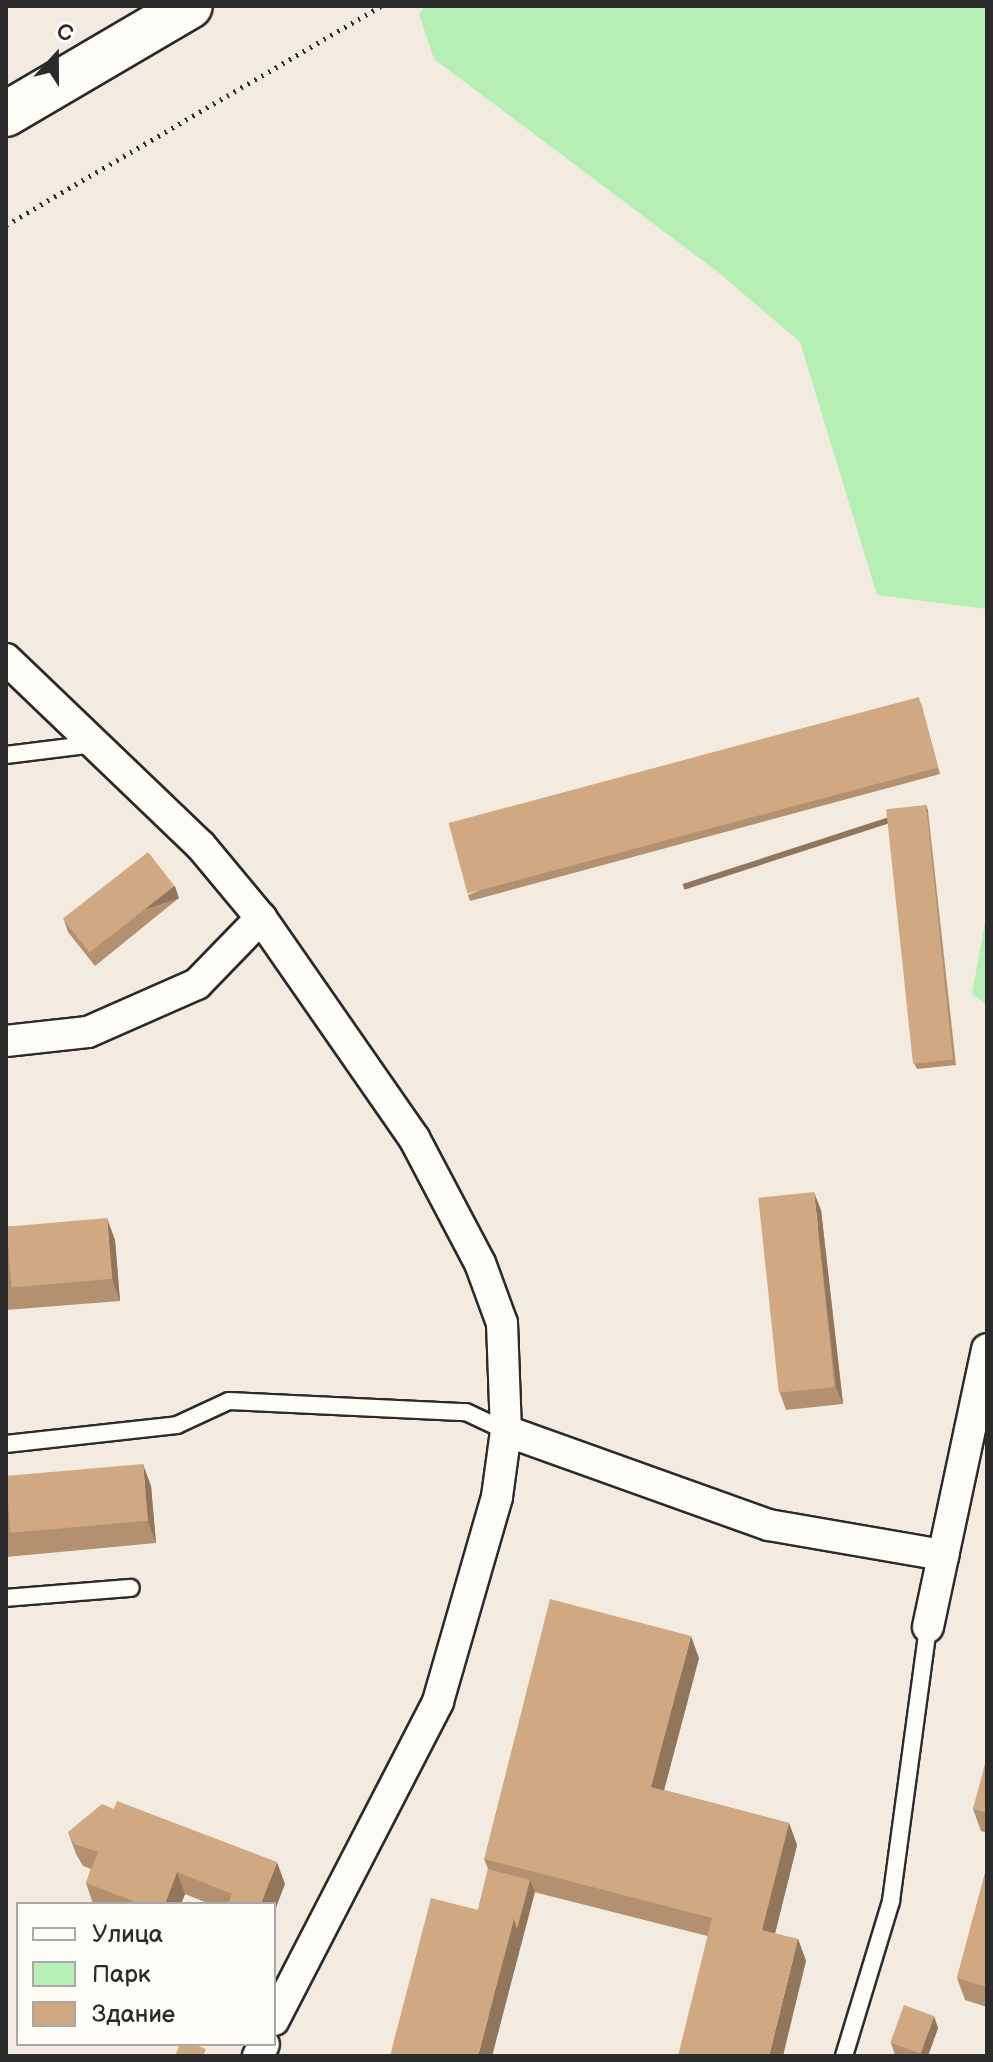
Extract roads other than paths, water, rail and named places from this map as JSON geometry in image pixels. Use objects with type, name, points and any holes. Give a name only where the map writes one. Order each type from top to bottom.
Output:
[{"type":"street","points":[[6,114],[190,6]]},
{"type":"street","points":[[6,659],[201,846],[261,918],[414,1138],[480,1263],[502,1323],[506,1431],[497,1497],[438,1702],[276,2016]]},
{"type":"street","points":[[6,1041],[88,1032],[197,984],[261,918]]},
{"type":"street","points":[[928,1627],[987,1349]]},
{"type":"street","points":[[506,1431],[769,1525],[943,1555]]},
{"type":"lane","points":[[6,755],[94,744]]},
{"type":"lane","points":[[6,1444],[177,1425],[229,1401],[466,1412],[506,1431]]},
{"type":"lane","points":[[6,1598],[131,1588]]},
{"type":"lane","points":[[844,2056],[891,1901],[928,1627]]}]
